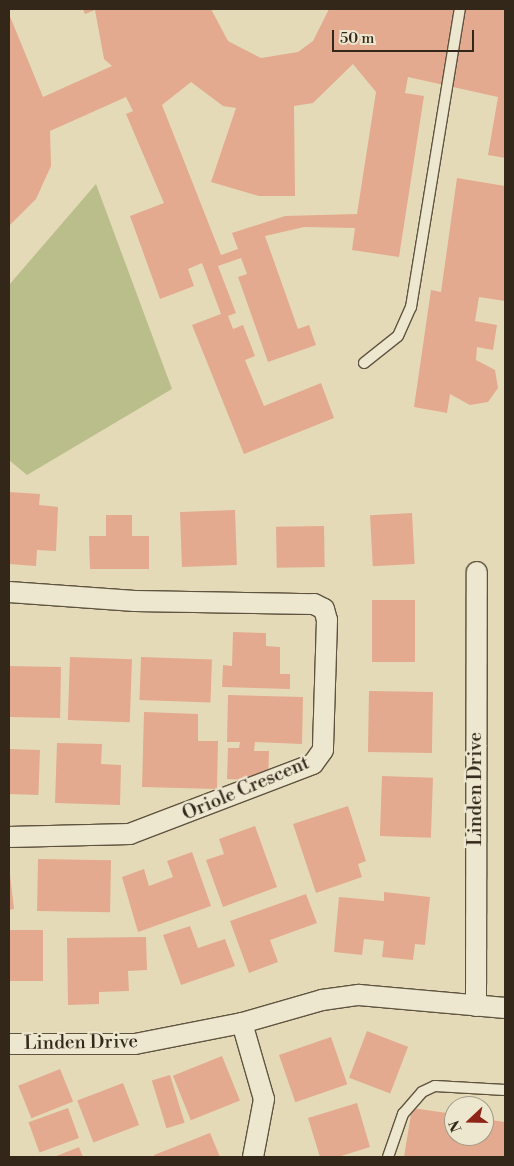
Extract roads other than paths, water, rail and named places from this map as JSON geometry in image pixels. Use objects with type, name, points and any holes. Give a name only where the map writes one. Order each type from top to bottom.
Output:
[{"type":"street","name":"Linden Drive","points":[[476,1006],[477,572]]},
{"type":"street","name":"Oriole Crescent","points":[[9,592],[135,601],[314,604],[324,609],[327,620],[323,750],[313,764],[130,834],[9,837]]},
{"type":"street","name":"Linden Drive","points":[[9,1044],[135,1044],[242,1023],[322,1000],[359,996],[505,1008]]},
{"type":"street","points":[[242,1023],[264,1099],[253,1157]]},
{"type":"lane","points":[[364,363],[398,336],[411,307],[460,9]]},
{"type":"lane","points":[[388,1157],[403,1114],[422,1092],[435,1086],[505,1090]]}]
